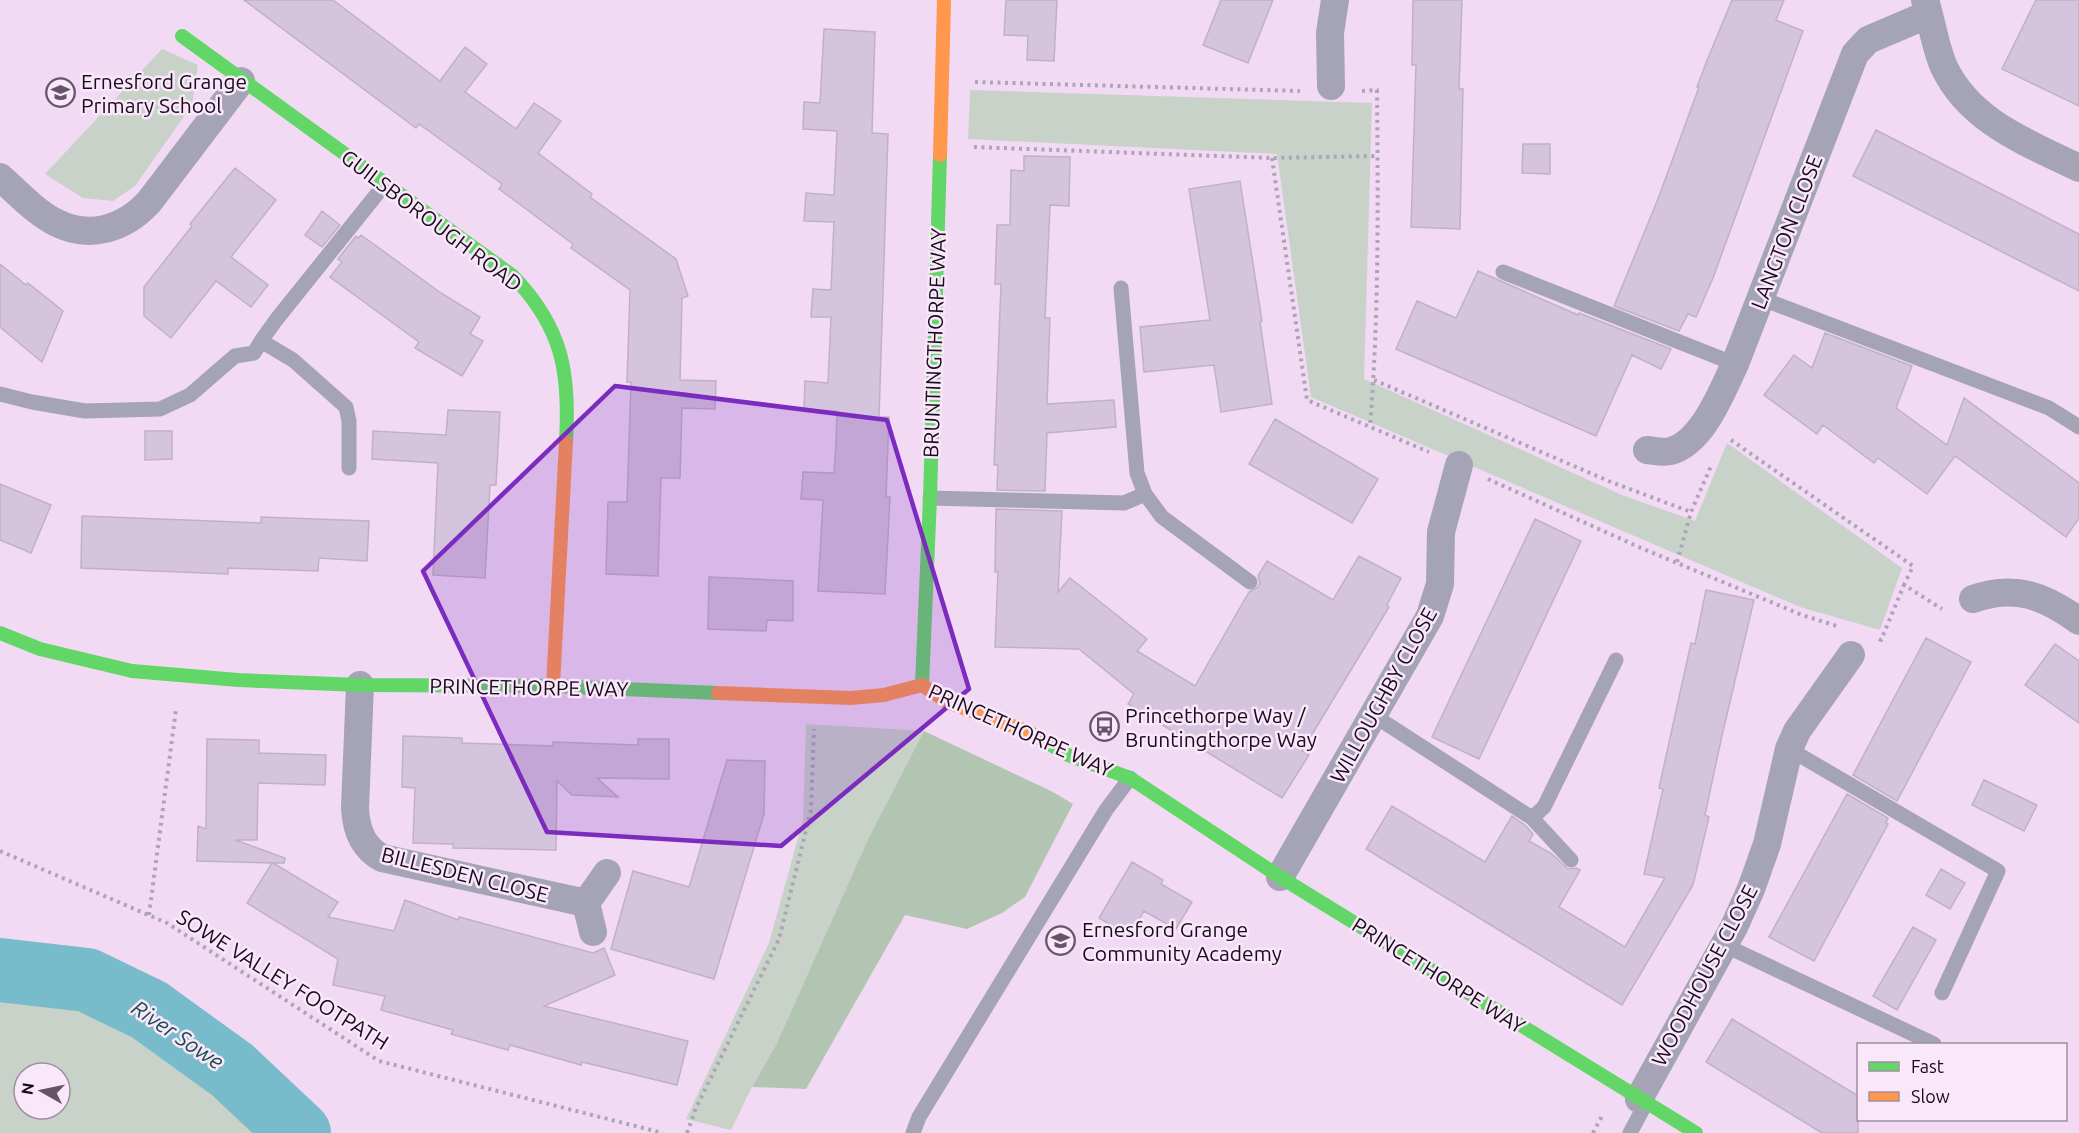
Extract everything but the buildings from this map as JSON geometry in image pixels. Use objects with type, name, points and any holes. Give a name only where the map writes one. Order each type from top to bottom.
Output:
[{"type":"street","name":"BRUNTINGTHORPE WAY","points":[[922,686],[930,498],[944,0]]},
{"type":"street","points":[[1332,90],[1330,33],[1335,0]]},
{"type":"street","points":[[1927,7],[1945,69],[1972,107],[2013,135],[2079,168]]},
{"type":"street","name":"LANGTON CLOSE","points":[[1647,450],[1672,451],[1691,438],[1717,403],[1735,364],[1855,54],[1868,40],[1927,7]]},
{"type":"street","name":"GUILSBOROUGH ROAD","points":[[182,36],[241,81],[500,266],[524,287],[544,314],[564,363],[568,402],[553,686]]},
{"type":"street","points":[[0,177],[39,211],[63,225],[94,230],[126,222],[149,202],[241,81]]},
{"type":"street","name":"WILLOUGHBY CLOSE","points":[[1280,878],[1430,616],[1440,584],[1441,532],[1459,465]]},
{"type":"street","points":[[1972,599],[1988,594],[2023,593],[2059,606],[2079,621]]},
{"type":"street","name":"PRINCETHORPE WAY","points":[[0,633],[40,649],[132,671],[238,680],[360,685],[553,686],[851,698],[884,695],[922,686],[948,702],[1008,723],[1068,754],[1130,778],[1280,878],[1696,1133]]},
{"type":"street","name":"WOODHOUSE CLOSE","points":[[1643,1101],[1742,909],[1765,851],[1789,749],[1797,731],[1861,646]]},
{"type":"street","name":"BILLESDEN CLOSE","points":[[360,685],[354,808],[356,826],[372,852],[382,858],[400,860],[586,903]]},
{"type":"street","points":[[593,932],[586,903],[607,873]]},
{"type":"lane","points":[[0,394],[85,411],[160,409],[190,395],[235,357],[254,353],[276,320],[385,184]]},
{"type":"lane","points":[[1503,272],[1735,364]]},
{"type":"lane","points":[[1121,288],[1137,473],[1145,494],[1162,517],[1250,582]]},
{"type":"lane","points":[[1760,298],[2049,408],[2079,427]]},
{"type":"lane","points":[[261,341],[293,360],[346,407],[349,420],[349,468]]},
{"type":"lane","points":[[930,498],[1124,503],[1145,494]]},
{"type":"lane","points":[[1532,818],[1544,807],[1616,660]]},
{"type":"lane","points":[[1372,715],[1532,818],[1571,860]]},
{"type":"lane","points":[[1789,749],[1998,871],[1942,993]]},
{"type":"lane","points":[[913,1133],[919,1117],[1106,810],[1130,778]]},
{"type":"lane","points":[[1724,945],[1932,1043]]},
{"type":"lane","points":[[1630,1133],[1643,1101]]},
{"type":"path","points":[[943,81],[1377,90],[1374,380],[1370,426]]},
{"type":"path","points":[[939,147],[1272,158],[1378,156]]},
{"type":"path","points":[[1272,158],[1307,399],[1641,548],[1802,615],[1839,626]]},
{"type":"path","points":[[1374,380],[1611,482],[1691,512]]},
{"type":"path","points":[[1731,440],[1913,566],[1881,640],[1861,646]]},
{"type":"path","points":[[1904,585],[1955,617],[1972,599]]},
{"type":"path","points":[[149,915],[180,675]]},
{"type":"path","points":[[687,1133],[696,1108],[779,939],[811,810],[815,697]]},
{"type":"path","name":"SOWE VALLEY FOOTPATH","points":[[0,851],[167,923],[379,1061],[663,1133]]},
{"type":"path","points":[[1593,1133],[1603,1113]]},
{"type":"highlighted area","points":[[615,386],[887,420],[969,689],[781,846],[547,832],[423,571]]},
{"type":"shaded area","points":[[162,49],[198,65],[192,105],[135,186],[113,201],[83,198],[45,174]]},
{"type":"shaded area","points":[[970,90],[1372,103],[1364,379],[1622,495],[1695,521],[1727,443],[1902,568],[1880,630],[1800,607],[1311,397],[1277,154],[968,139]]},
{"type":"shaded area","points":[[806,724],[924,731],[869,837],[776,1045],[731,1130],[686,1119],[769,943],[803,820]]},
{"type":"shaded area","points":[[0,970],[87,980],[149,1010],[232,1070],[299,1133],[0,1133]]},
{"type":"green space","points":[[924,731],[1053,792],[1073,804],[1025,897],[1002,913],[967,929],[905,915],[806,1089],[752,1087],[776,1045],[869,837]]},
{"type":"waterway","name":"River Sowe","points":[[0,970],[87,980],[149,1010],[232,1070],[299,1133]]},
{"type":"traffic: fast","points":[[182,36],[513,276],[543,314],[560,353],[566,394],[566,442]]},
{"type":"traffic: fast","points":[[922,685],[940,155]]},
{"type":"traffic: fast","points":[[0,633],[40,649],[132,671],[238,680],[360,685],[553,686],[718,693]]},
{"type":"traffic: fast","points":[[1029,732],[1068,755],[1130,778],[1280,877],[1696,1133]]},
{"type":"traffic: slow","points":[[940,155],[944,0]]},
{"type":"traffic: slow","points":[[553,686],[566,442]]},
{"type":"traffic: slow","points":[[718,693],[851,698],[884,695],[922,685],[947,702],[1029,732]]},
{"type":"place","name":"Ernesford Grange Primary School","points":[[60,93]]},
{"type":"place","name":"Princethorpe Way / Bruntingthorpe Way","points":[[1104,727]]},
{"type":"place","name":"Ernesford Grange Community Academy","points":[[1061,941]]}]
